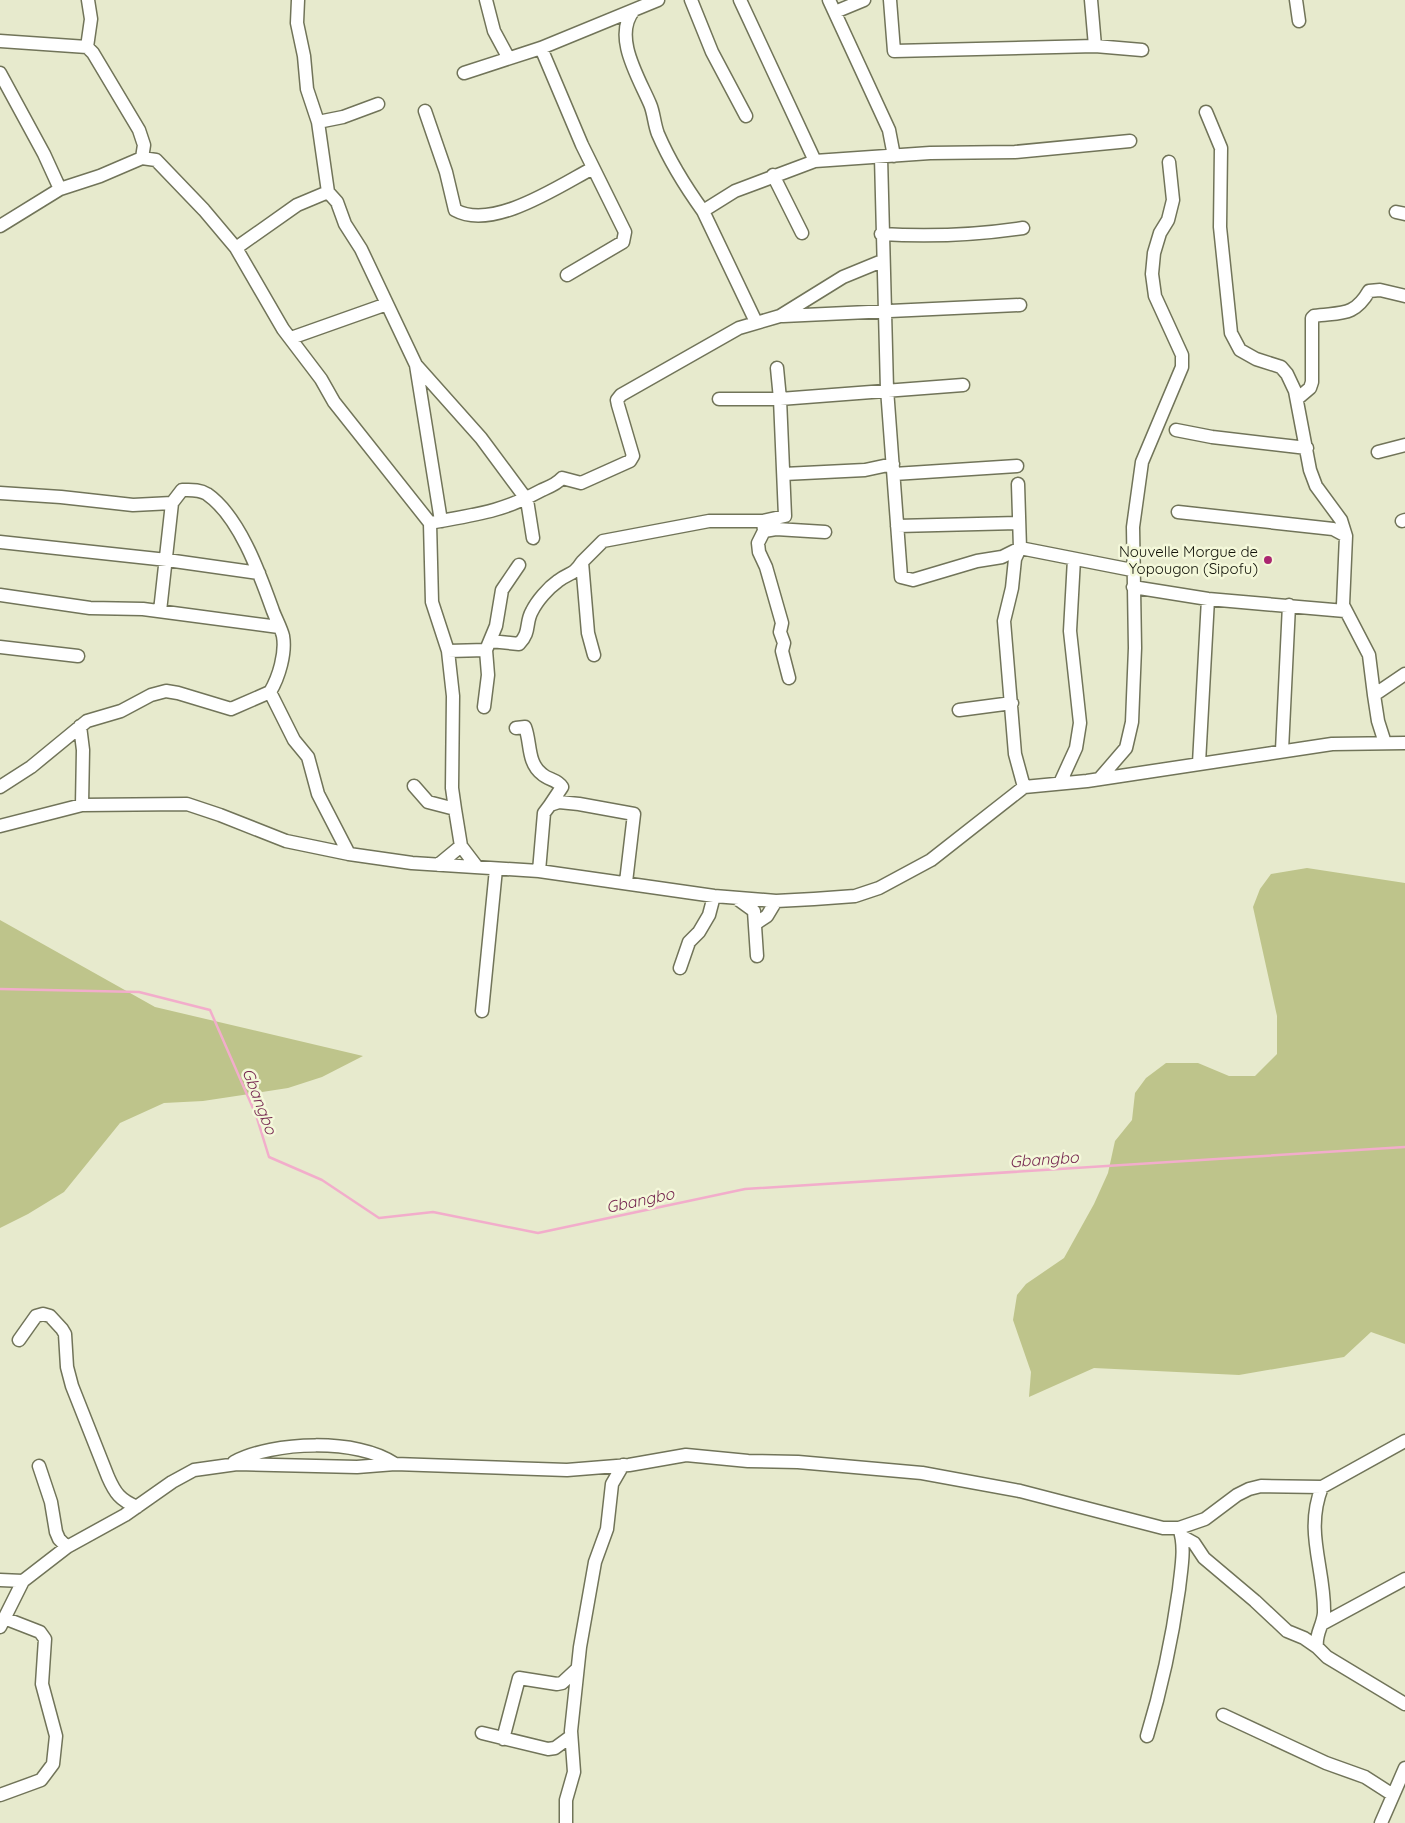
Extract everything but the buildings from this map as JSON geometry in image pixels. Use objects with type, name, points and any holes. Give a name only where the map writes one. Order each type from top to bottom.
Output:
[{"type":"street","points":[[87,47],[91,19],[88,0]]},
{"type":"street","points":[[298,0],[297,23],[304,56],[307,89],[318,122],[328,192],[337,202],[345,224],[361,249],[416,365],[482,438],[527,500],[533,538]]},
{"type":"street","points":[[486,0],[494,31],[508,57]]},
{"type":"street","points":[[464,73],[508,57],[541,48],[658,0]]},
{"type":"street","points":[[691,0],[712,52],[746,116]]},
{"type":"street","points":[[740,0],[815,161]]},
{"type":"street","points":[[864,0],[832,6],[889,130],[881,234],[887,389],[901,577],[906,580],[977,561],[1002,557],[1020,548],[1132,570]]},
{"type":"street","points":[[890,0],[894,51],[1095,46],[1142,50]]},
{"type":"street","points":[[1091,0],[1095,46]]},
{"type":"street","points":[[1296,0],[1299,21]]},
{"type":"street","points":[[634,10],[628,17],[626,37],[632,58],[651,106],[657,132],[680,179],[702,211],[756,322]]},
{"type":"street","points":[[0,42],[87,47],[93,53],[139,130],[144,144],[142,158]]},
{"type":"street","points":[[541,48],[593,168],[623,226],[625,237],[620,244],[567,275]]},
{"type":"street","points":[[0,73],[44,154],[60,190]]},
{"type":"street","points":[[318,122],[344,117],[378,104]]},
{"type":"street","points":[[426,111],[446,172],[455,210],[458,212],[471,216],[510,210],[593,168]]},
{"type":"street","points":[[1206,112],[1221,148],[1220,227],[1231,333],[1240,350],[1256,359],[1281,367],[1287,374],[1298,399],[1306,448],[1316,486],[1341,520],[1346,536],[1342,595],[1345,611],[1369,655],[1378,720],[1385,743]]},
{"type":"street","points":[[702,211],[720,198],[774,175],[815,161],[930,153],[1015,152],[1130,141]]},
{"type":"street","points":[[0,226],[60,190],[142,158],[156,160],[236,248],[283,329],[334,402],[435,522]]},
{"type":"street","points":[[1101,778],[1126,748],[1132,722],[1136,648],[1132,570],[1133,527],[1142,462],[1182,368],[1182,354],[1155,296],[1152,274],[1158,240],[1168,220],[1173,200],[1169,162]]},
{"type":"street","points":[[774,175],[802,233]]},
{"type":"street","points":[[236,248],[297,206],[328,192]]},
{"type":"street","points":[[881,234],[970,234],[1023,228]]},
{"type":"street","points":[[780,316],[843,277],[882,261]]},
{"type":"street","points":[[1298,399],[1310,388],[1312,382],[1312,318],[1314,316],[1353,311],[1360,305],[1369,291],[1380,290],[1405,296]]},
{"type":"street","points":[[291,338],[387,304]]},
{"type":"street","points":[[435,522],[480,515],[527,500],[562,478],[581,483],[630,461],[633,456],[617,400],[621,395],[739,328],[780,316],[1020,305]]},
{"type":"street","points":[[416,365],[435,522],[432,602],[448,651],[453,696],[452,788],[460,846],[477,867]]},
{"type":"street","points":[[777,368],[785,516],[764,526],[758,543],[759,552],[766,568],[782,623],[780,632],[784,643],[782,651],[789,678]]},
{"type":"street","points":[[719,399],[780,399],[887,389],[963,385]]},
{"type":"street","points":[[1176,430],[1212,437],[1306,448]]},
{"type":"street","points":[[1378,452],[1405,445]]},
{"type":"street","points":[[784,474],[1017,466]]},
{"type":"street","points":[[1018,484],[1020,548],[1015,559],[1012,588],[1004,622],[1016,754],[1024,787]]},
{"type":"street","points":[[0,787],[31,767],[80,726],[94,718],[122,711],[151,695],[166,691],[232,709],[270,692],[275,683],[283,650],[283,636],[259,573],[226,515],[207,494],[197,490],[182,490],[172,503],[160,611]]},
{"type":"street","points":[[0,493],[61,497],[132,505],[172,503]]},
{"type":"street","points":[[1178,512],[1333,529],[1346,536]]},
{"type":"street","points":[[448,651],[519,644],[527,634],[531,612],[543,596],[560,580],[575,574],[582,562],[603,541],[709,521],[764,526],[776,529],[825,532]]},
{"type":"street","points":[[897,526],[1020,523]]},
{"type":"street","points":[[0,542],[166,560],[259,573]]},
{"type":"street","points":[[1060,783],[1076,748],[1080,723],[1070,631],[1074,559]]},
{"type":"street","points":[[582,562],[588,633],[594,655]]},
{"type":"street","points":[[484,707],[488,675],[488,646],[496,626],[502,590],[520,565]]},
{"type":"street","points":[[1133,586],[1208,599],[1345,611]]},
{"type":"street","points":[[0,595],[90,608],[160,611],[279,627]]},
{"type":"street","points":[[1200,763],[1208,599]]},
{"type":"street","points":[[1282,750],[1289,605]]},
{"type":"street","points":[[0,647],[78,656]]},
{"type":"street","points":[[1374,695],[1405,674]]},
{"type":"street","points":[[270,692],[294,740],[308,757],[322,802],[349,854]]},
{"type":"street","points":[[959,710],[1012,703]]},
{"type":"street","points":[[80,726],[83,750],[82,805]]},
{"type":"street","points":[[516,728],[525,727],[533,762],[541,774],[559,782],[562,787],[544,813],[539,871]]},
{"type":"street","points":[[0,826],[82,805],[187,804],[286,841],[349,854],[438,865],[539,871],[714,896],[776,901],[855,896],[879,888],[931,860],[1024,787],[1101,778],[1332,744],[1405,743]]},
{"type":"street","points":[[414,786],[428,802],[455,809]]},
{"type":"street","points":[[550,805],[559,802],[600,807],[634,814],[626,882]]},
{"type":"street","points":[[438,865],[460,846]]},
{"type":"street","points":[[482,1011],[496,869]]},
{"type":"street","points":[[680,968],[688,942],[699,932],[709,915],[714,896]]},
{"type":"street","points":[[736,898],[754,911],[754,938],[757,956]]},
{"type":"street","points":[[755,924],[767,916],[776,901]]},
{"type":"street","points":[[19,1340],[36,1316],[43,1314],[50,1316],[62,1329],[65,1334],[67,1367],[72,1386],[108,1477],[122,1501],[137,1507]]},
{"type":"street","points":[[1181,1533],[1249,1489],[1261,1486],[1322,1487],[1405,1441]]},
{"type":"street","points":[[229,1464],[244,1456],[269,1449],[306,1447],[359,1450],[384,1456],[395,1464]]},
{"type":"street","points":[[0,1795],[41,1780],[52,1764],[56,1736],[42,1684],[45,1639],[40,1632],[2,1622],[23,1580],[67,1547],[137,1507],[194,1470],[229,1464],[357,1467],[395,1464],[567,1470],[604,1467],[620,1470],[686,1455],[900,1470],[1020,1491],[1181,1533],[1194,1543],[1204,1558],[1287,1631],[1304,1638],[1327,1657],[1405,1704]]},
{"type":"street","points":[[40,1466],[49,1496],[56,1532],[59,1539],[67,1547]]},
{"type":"street","points":[[566,1823],[566,1800],[574,1772],[570,1737],[576,1670],[595,1562],[607,1529],[612,1484],[620,1470]]},
{"type":"street","points":[[1317,1647],[1317,1634],[1322,1624],[1324,1600],[1313,1525],[1315,1504],[1322,1487]]},
{"type":"street","points":[[1147,1736],[1168,1657],[1179,1584],[1181,1533]]},
{"type":"street","points":[[1322,1624],[1405,1579]]},
{"type":"street","points":[[0,1580],[23,1580]]},
{"type":"street","points":[[503,1739],[518,1680],[522,1678],[557,1684],[562,1683],[576,1670]]},
{"type":"street","points":[[1223,1715],[1326,1762],[1365,1777],[1393,1795]]},
{"type":"street","points":[[482,1733],[551,1749],[570,1737]]},
{"type":"street","points":[[1381,1823],[1405,1771]]},
{"type":"green space","points":[[1307,868],[1405,883],[1405,1344],[1371,1332],[1344,1357],[1239,1375],[1094,1368],[1029,1397],[1031,1372],[1013,1320],[1017,1295],[1026,1284],[1064,1258],[1094,1204],[1108,1173],[1115,1141],[1132,1120],[1135,1093],[1146,1078],[1166,1063],[1198,1063],[1229,1076],[1255,1076],[1277,1054],[1277,1016],[1253,907],[1260,889],[1271,874]]},
{"type":"green space","points":[[0,920],[155,1007],[363,1056],[322,1077],[288,1088],[203,1101],[164,1103],[120,1123],[64,1192],[28,1214],[0,1228]]},
{"type":"waterway","name":"Gbangbo","points":[[0,989],[139,992],[210,1010],[256,1115],[269,1157],[322,1180],[379,1218],[433,1212],[538,1233],[745,1189],[1405,1147]]},
{"type":"place","name":"Nouvelle Morgue de Yopougon (Sipofu)","points":[[1268,560]]}]
